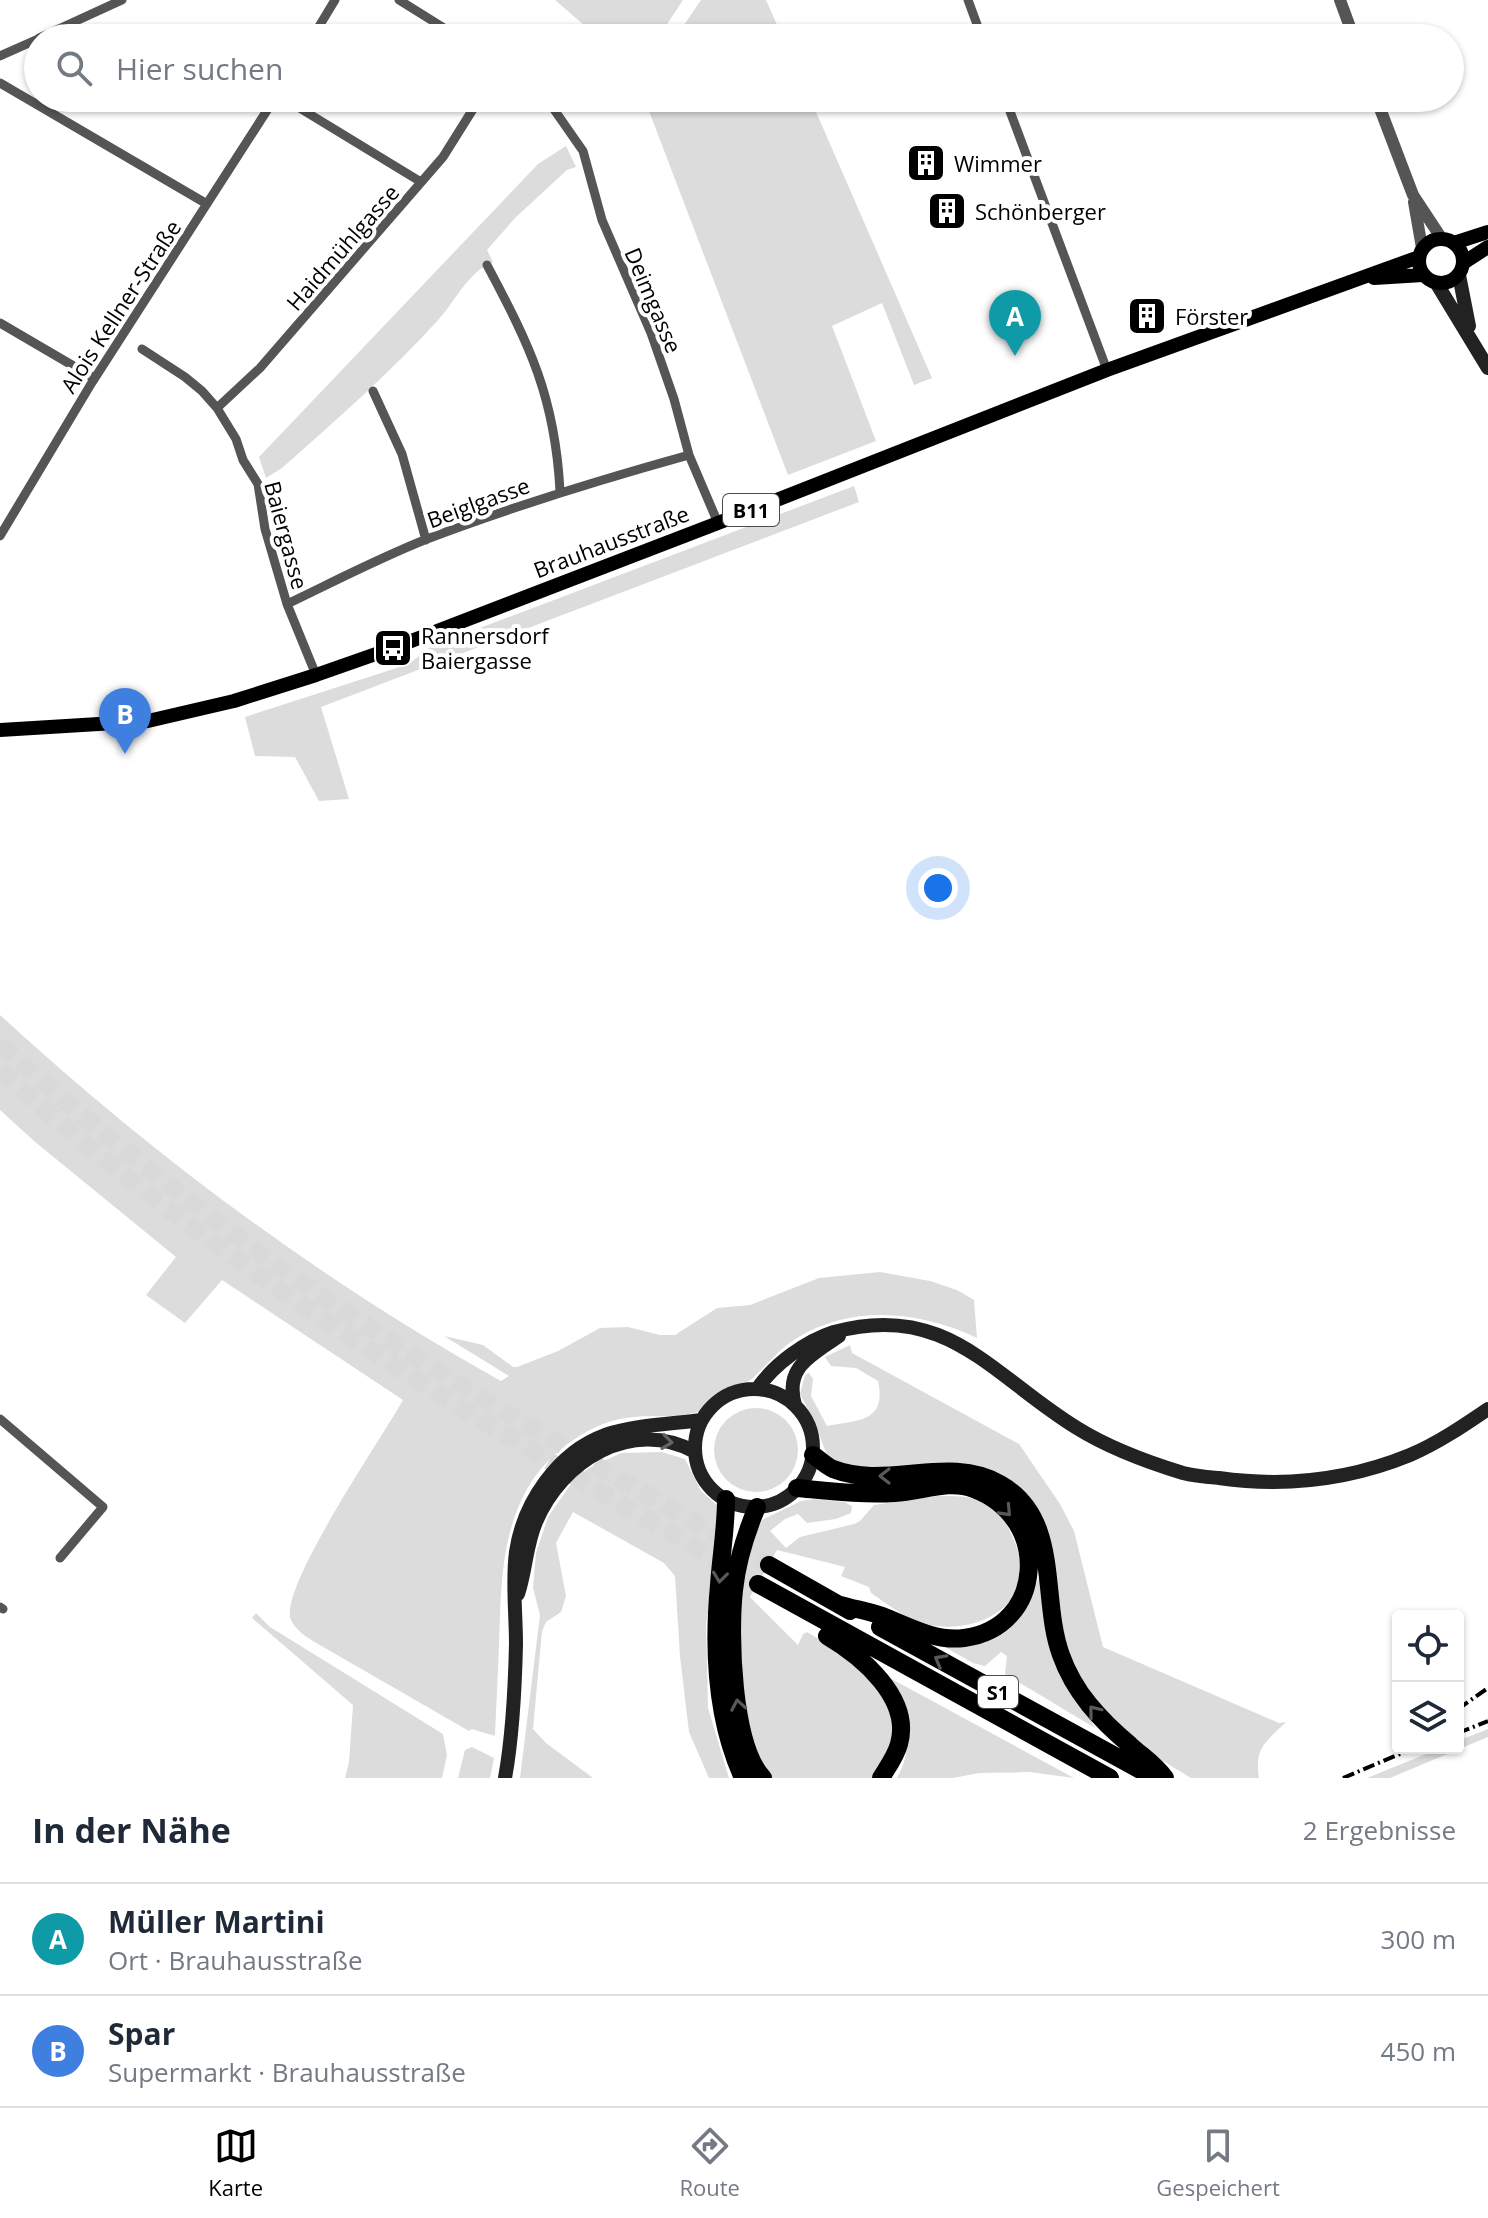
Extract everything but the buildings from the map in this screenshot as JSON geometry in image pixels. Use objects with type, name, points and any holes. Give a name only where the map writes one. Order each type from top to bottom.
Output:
[{"type":"highway","points":[[813,1455],[831,1469],[864,1476],[947,1471],[974,1474],[999,1483],[1020,1499],[1035,1522],[1046,1550],[1052,1622],[1061,1655],[1075,1686],[1099,1718],[1153,1762],[1165,1778]]},
{"type":"highway","points":[[797,1488],[864,1494],[899,1493],[947,1485],[970,1487],[992,1497],[1009,1510],[1025,1538],[1030,1563],[1025,1590],[1006,1618],[984,1633],[962,1639],[936,1637],[882,1616],[841,1605]]},
{"type":"highway","points":[[726,1499],[717,1649],[720,1696],[728,1738],[743,1778]]},
{"type":"highway","points":[[757,1507],[746,1532],[734,1590],[732,1651],[736,1699],[746,1747],[756,1771],[763,1778]]},
{"type":"highway","name":"S1","points":[[769,1565],[1155,1778]]},
{"type":"highway","name":"S1","points":[[758,1584],[1110,1778]]},
{"type":"highway","points":[[800,1608],[823,1633],[846,1648],[873,1674],[891,1697],[900,1728],[899,1744],[881,1778]]},
{"type":"main road","name":"B11","points":[[1420,252],[1431,241],[1448,241],[1488,232]]},
{"type":"main road","points":[[1448,241],[1461,252],[1461,269],[1475,345]]},
{"type":"main road","points":[[1437,284],[1449,282],[1488,247]]},
{"type":"main road","name":"Brauhausstraße","points":[[0,730],[148,721],[234,701],[316,675],[718,523],[1107,370],[1357,280],[1420,252]]},
{"type":"main road","points":[[1420,252],[1419,266],[1423,275],[1437,284],[1488,368]]},
{"type":"main road","name":"Brauhausstraße","points":[[1357,280],[1423,275]]},
{"type":"main road","points":[[757,1389],[800,1348],[824,1335],[877,1324],[908,1326],[940,1335],[973,1351],[1077,1428],[1129,1454],[1186,1474],[1244,1482],[1302,1482],[1368,1469],[1411,1454],[1488,1409]]},
{"type":"main road","points":[[795,1406],[792,1381],[805,1360],[849,1328]]},
{"type":"main road","points":[[757,1389],[774,1392],[795,1406],[809,1426],[813,1455],[808,1474],[797,1488],[786,1498],[757,1507],[742,1506],[714,1491],[704,1478],[695,1452],[696,1435],[712,1407],[741,1390],[757,1389]]},
{"type":"main road","points":[[505,1778],[515,1695],[516,1549],[529,1510],[556,1468],[577,1450],[606,1435],[702,1420]]},
{"type":"main road","points":[[517,1599],[536,1522],[559,1484],[578,1464],[599,1451],[638,1440],[661,1439],[681,1444],[695,1452]]},
{"type":"street","points":[[70,24],[122,0]]},
{"type":"street","points":[[320,24],[335,0]]},
{"type":"street","points":[[399,0],[438,24]]},
{"type":"street","points":[[968,0],[977,24]]},
{"type":"street","points":[[1340,0],[1349,24]]},
{"type":"street","points":[[0,56],[24,45]]},
{"type":"street","points":[[0,83],[24,97]]},
{"type":"street","points":[[50,112],[207,204]]},
{"type":"street","name":"Alois Kellner-Straße","points":[[0,536],[94,378],[266,112]]},
{"type":"street","points":[[306,112],[421,182]]},
{"type":"street","name":"Haidmühlgasse","points":[[217,408],[260,368],[443,157],[471,112]]},
{"type":"street","name":"Deimgasse","points":[[556,112],[583,151],[602,220],[651,333],[689,455],[718,523]]},
{"type":"street","points":[[1010,112],[1107,370]]},
{"type":"street","points":[[1381,112],[1413,195],[1420,252]]},
{"type":"street","points":[[1413,195],[1448,241]]},
{"type":"street","points":[[487,265],[534,356],[547,396],[558,450],[560,491]]},
{"type":"street","points":[[0,323],[94,378]]},
{"type":"street","name":"Baiergasse","points":[[142,349],[185,377],[217,408],[236,439],[243,460],[258,484],[265,529],[287,604],[316,675]]},
{"type":"street","points":[[373,391],[402,454],[426,540]]},
{"type":"street","name":"Beiglgasse","points":[[287,604],[426,540],[560,491],[689,455]]},
{"type":"street","points":[[0,1419],[103,1507],[60,1558]]},
{"type":"shaded area","points":[[555,0],[683,0],[667,24],[583,24]]},
{"type":"shaded area","points":[[701,0],[766,0],[777,24],[685,24]]},
{"type":"shaded area","points":[[649,112],[816,112],[932,378],[914,385],[882,303],[832,326],[876,441],[788,475]]},
{"type":"shaded area","points":[[566,146],[576,167],[567,170],[515,218],[487,250],[493,262],[470,279],[439,319],[382,377],[282,468],[266,478],[259,457],[538,164]]},
{"type":"shaded area","points":[[854,486],[859,502],[321,707],[349,799],[319,801],[295,757],[255,756],[245,717],[409,664],[430,647]]},
{"type":"shaded area","points":[[0,1015],[117,1117],[240,1213],[368,1301],[501,1381],[509,1376],[444,1336],[483,1345],[517,1367],[558,1351],[600,1328],[628,1327],[660,1335],[675,1335],[717,1308],[750,1305],[819,1278],[880,1272],[930,1281],[957,1290],[974,1300],[977,1338],[910,1317],[864,1316],[841,1320],[797,1338],[753,1378],[725,1389],[698,1412],[610,1421],[568,1444],[534,1478],[517,1509],[507,1547],[500,1606],[495,1736],[472,1729],[469,1731],[310,1639],[291,1620],[291,1603],[315,1546],[403,1400],[222,1280],[185,1323],[146,1295],[176,1257],[0,1110]]},
{"type":"shaded area","points":[[850,1345],[852,1353],[1019,1444],[1060,1504],[1074,1531],[1103,1647],[1279,1723],[1286,1722],[1267,1740],[1260,1752],[1259,1778],[1191,1778],[1148,1752],[1117,1727],[1071,1665],[1031,1506],[847,1468],[828,1458],[800,1394],[805,1375],[809,1373],[813,1379],[811,1396],[827,1426],[859,1420],[874,1412],[880,1395],[878,1381],[856,1368],[831,1366],[825,1357]]},
{"type":"shaded area","points":[[748,1408],[764,1408],[780,1415],[791,1426],[798,1450],[795,1466],[786,1480],[764,1492],[748,1492],[732,1485],[721,1474],[714,1458],[714,1442],[721,1426],[732,1415]]},
{"type":"shaded area","points":[[662,1452],[685,1459],[701,1491],[718,1506],[720,1526],[706,1625],[708,1708],[729,1778],[709,1778],[689,1732],[675,1576],[664,1563],[573,1512],[556,1543],[566,1596],[561,1612],[546,1622],[542,1631],[533,1729],[546,1743],[593,1778],[520,1778],[540,1615],[533,1588],[536,1553],[548,1517],[573,1481],[589,1468],[621,1453]]},
{"type":"shaded area","points":[[937,1496],[979,1500],[1002,1519],[1014,1540],[1020,1563],[1019,1583],[1011,1599],[998,1612],[981,1621],[961,1626],[918,1622],[871,1593],[869,1587],[841,1576],[845,1567],[777,1550],[750,1597],[798,1645],[807,1632],[836,1650],[866,1676],[888,1706],[893,1722],[893,1738],[876,1778],[769,1778],[750,1737],[739,1649],[741,1596],[750,1547],[762,1520],[801,1501],[815,1499],[844,1502],[852,1506],[851,1513],[836,1519],[807,1523],[798,1514],[785,1519],[770,1531],[786,1548],[800,1537],[854,1524],[874,1505]]},
{"type":"shaded area","points":[[1038,1579],[1050,1652],[1095,1728],[1005,1674],[1007,1656],[1001,1652],[985,1666],[973,1663],[943,1646],[978,1644],[1004,1633],[1024,1611]]},
{"type":"shaded area","points":[[256,1613],[270,1627],[443,1734],[447,1755],[442,1778],[345,1778],[353,1705],[252,1618]]},
{"type":"shaded area","points":[[888,1677],[1074,1778],[1029,1772],[979,1773],[953,1778],[897,1778],[906,1751],[906,1727]]},
{"type":"shaded area","points":[[1488,1729],[1488,1737],[1464,1747],[1464,1739]]},
{"type":"shaded area","points":[[472,1747],[494,1758],[490,1778],[458,1778],[465,1750]]},
{"type":"shaded area","points":[[1426,1754],[1447,1754],[1390,1778],[1367,1778]]},
{"type":"tunnel","points":[[0,1044],[168,1184],[334,1304],[518,1419],[769,1565]]},
{"type":"tunnel","points":[[0,1070],[87,1145],[177,1216],[270,1283],[462,1408],[758,1584]]},
{"type":"railway","points":[[1464,1705],[1488,1688]]},
{"type":"railway","points":[[1464,1731],[1488,1721]]},
{"type":"railway","points":[[1343,1778],[1400,1754]]},
{"type":"place","name":"Wimmer","points":[[926,163]]},
{"type":"place","name":"Schönberger","points":[[947,211]]},
{"type":"place","name":"Förster","points":[[1147,316]]},
{"type":"place","name":"Müller Martini","points":[[1015,356]]},
{"type":"place","name":"Rannersdorf Baiergasse","points":[[393,648]]},
{"type":"place","name":"Spar","points":[[125,754]]}]
